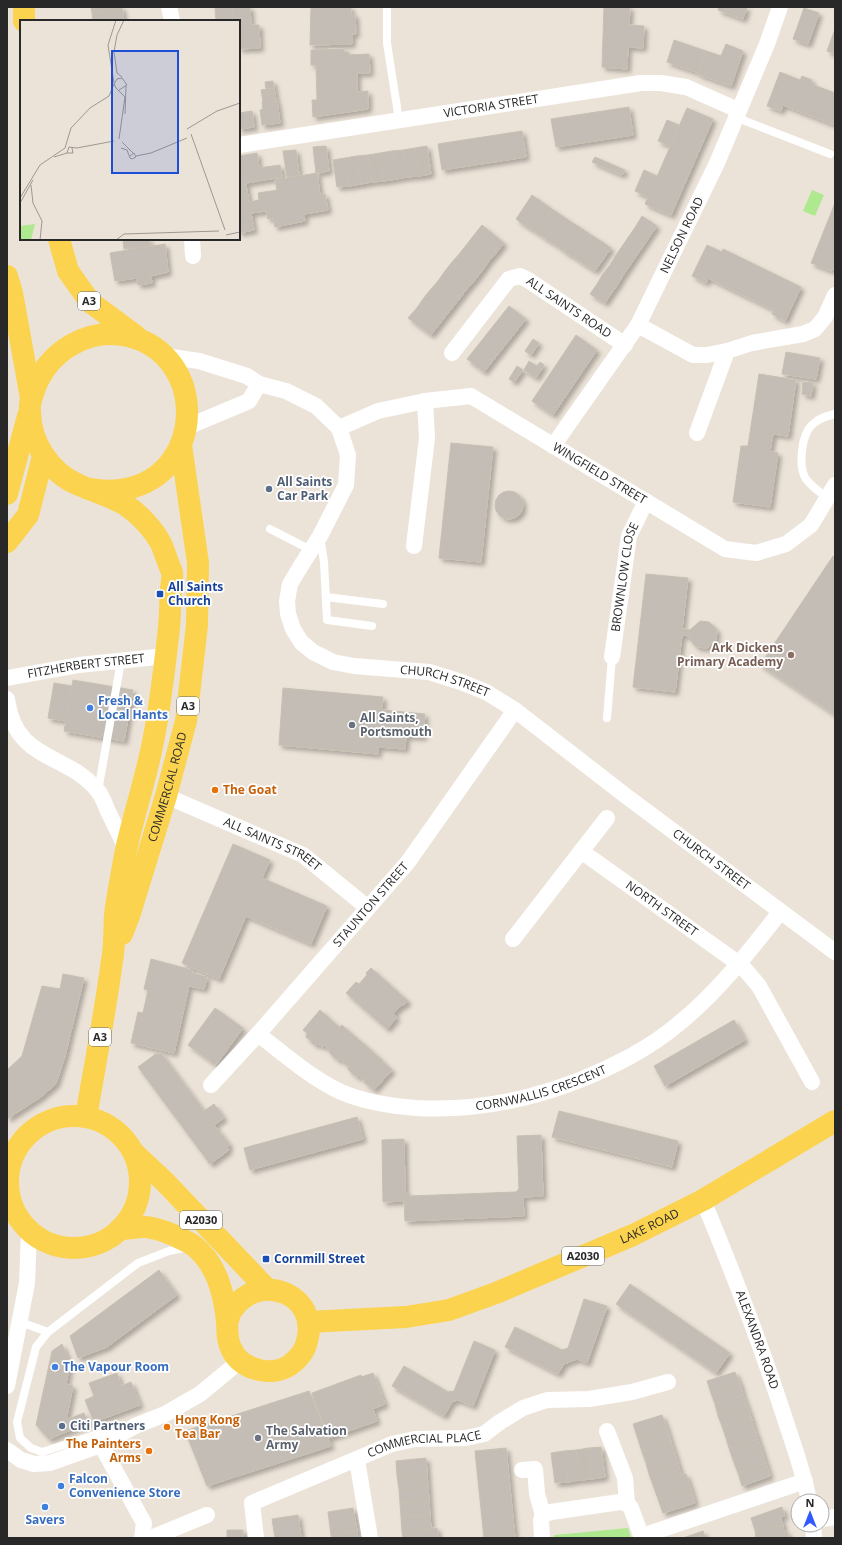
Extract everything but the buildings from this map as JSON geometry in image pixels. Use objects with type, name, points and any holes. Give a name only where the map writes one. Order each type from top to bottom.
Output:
[{"type":"main road","points":[[24,7],[24,20]]},
{"type":"main road","name":"A3","points":[[59,240],[68,272],[90,302],[144,342]]},
{"type":"main road","points":[[7,276],[12,293],[36,442],[43,456],[53,468],[64,477],[91,489],[109,491],[127,489],[144,483],[159,474],[168,465],[184,436]]},
{"type":"main road","points":[[7,494],[39,377],[49,362],[62,350],[77,341],[93,336],[111,334],[128,336],[144,342]]},
{"type":"main road","name":"COMMERCIAL ROAD","points":[[113,957],[129,916],[166,796],[186,721],[196,625],[198,563],[184,436],[188,408],[184,389],[176,371],[164,356],[144,342]]},
{"type":"main road","points":[[7,542],[28,515],[43,456]]},
{"type":"main road","name":"COMMERCIAL ROAD","points":[[86,1117],[113,957],[115,914],[127,850],[153,741],[170,624],[172,573],[160,541],[138,515],[125,505],[91,489]]},
{"type":"main road","points":[[7,1142],[28,1134],[45,1122],[65,1116],[86,1117],[105,1124],[121,1136],[133,1152],[139,1172],[139,1193],[132,1213],[120,1230],[97,1244],[75,1248],[58,1247],[43,1241],[18,1219],[8,1195],[8,1172],[15,1151],[28,1134]]},
{"type":"main road","name":"LAKE ROAD","points":[[308,1322],[406,1317],[449,1310],[496,1293],[633,1235],[703,1200],[835,1121]]},
{"type":"main road","name":"A2030","points":[[133,1152],[164,1181],[267,1289]]},
{"type":"main road","name":"A2030","points":[[120,1230],[144,1227],[165,1231],[194,1245],[211,1265],[222,1289],[227,1323]]},
{"type":"main road","points":[[267,1289],[278,1290],[289,1295],[298,1302],[304,1311],[308,1322],[309,1335],[306,1347],[299,1358],[288,1366],[276,1371],[263,1371],[251,1368],[240,1361],[231,1350],[227,1337],[227,1323],[232,1310],[241,1299],[253,1292],[267,1289]]},
{"type":"street","points":[[169,7],[172,20]]},
{"type":"street","name":"NELSON ROAD","points":[[553,446],[638,326],[717,163],[767,44],[780,7]]},
{"type":"street","name":"VICTORIA STREET","points":[[240,145],[641,83],[661,83],[686,87],[737,113]]},
{"type":"street","points":[[192,240],[193,256]]},
{"type":"street","name":"ALL SAINTS ROAD","points":[[452,353],[509,279],[520,276],[625,345]]},
{"type":"street","points":[[638,326],[693,355],[707,355],[727,351],[752,343],[803,334],[815,329],[825,317],[835,295]]},
{"type":"street","points":[[697,433],[727,351]]},
{"type":"street","name":"CHURCH STREET","points":[[164,356],[198,360],[247,376],[259,384],[286,391],[316,406],[339,428],[348,454],[346,485],[320,536],[290,584],[287,601],[288,614],[293,629],[301,642],[313,652],[333,662],[354,666],[429,672],[486,692],[515,710],[780,912],[835,952]]},
{"type":"street","points":[[184,436],[249,401],[259,384]]},
{"type":"street","name":"WINGFIELD STREET","points":[[339,428],[378,411],[425,401],[471,396],[725,550],[756,553],[786,544],[811,525],[831,492]]},
{"type":"street","points":[[414,546],[426,438],[425,401]]},
{"type":"street","name":"BROWNLOW CLOSE","points":[[612,657],[629,536],[646,501]]},
{"type":"street","name":"FITZHERBERT STREET","points":[[7,678],[79,665],[166,656]]},
{"type":"street","points":[[7,699],[8,707],[16,729],[29,745],[84,776],[98,790],[127,850]]},
{"type":"street","name":"STAUNTON STREET","points":[[211,1085],[258,1034],[408,862],[515,710]]},
{"type":"street","name":"ALL SAINTS STREET","points":[[166,796],[303,855],[368,908]]},
{"type":"street","points":[[513,939],[607,818]]},
{"type":"street","name":"NORTH STREET","points":[[582,851],[740,965],[759,986],[812,1082]]},
{"type":"street","name":"CORNWALLIS CRESCENT","points":[[258,1034],[317,1078],[342,1092],[357,1098],[391,1105],[422,1108],[455,1108],[489,1104],[534,1095],[598,1073],[636,1053],[676,1027],[740,965],[780,912]]},
{"type":"street","name":"ALEXANDRA ROAD","points":[[703,1200],[737,1281],[775,1389],[805,1481],[807,1493]]},
{"type":"street","points":[[7,1386],[28,1283],[18,1219]]},
{"type":"street","points":[[7,1450],[21,1460],[34,1464],[50,1463],[101,1445],[135,1426],[165,1414],[200,1394],[240,1361]]},
{"type":"street","name":"COMMERCIAL PLACE","points":[[256,1538],[252,1503],[392,1444],[415,1439],[466,1438],[484,1434],[523,1408],[547,1400],[588,1399],[632,1392],[668,1382]]},
{"type":"street","points":[[607,1432],[625,1478],[627,1503],[631,1508],[642,1537],[805,1481]]},
{"type":"street","points":[[101,1445],[144,1523],[142,1538]]},
{"type":"street","points":[[357,1460],[370,1538]]},
{"type":"street","points":[[522,1470],[535,1469],[537,1494],[542,1515],[542,1538]]},
{"type":"street","points":[[542,1515],[551,1512],[620,1502],[627,1503]]},
{"type":"street","points":[[151,1538],[207,1515]]},
{"type":"lane","points":[[387,7],[387,42],[399,120]]},
{"type":"lane","points":[[737,113],[830,154]]},
{"type":"lane","points":[[831,492],[812,486],[805,478],[801,465],[805,433],[812,424],[824,417],[835,414]]},
{"type":"lane","points":[[270,529],[311,550]]},
{"type":"lane","points":[[320,536],[324,562],[327,620],[372,626]]},
{"type":"lane","points":[[326,597],[384,604]]},
{"type":"lane","points":[[607,718],[612,657]]},
{"type":"lane","points":[[98,790],[121,661]]},
{"type":"lane","points":[[135,1426],[113,1429],[42,1452],[31,1448],[20,1438],[17,1422],[36,1347],[48,1332],[138,1263],[169,1251],[194,1245]]},
{"type":"lane","points":[[20,1322],[48,1332]]},
{"type":"green space","points":[[812,190],[824,195],[815,216],[803,211]]},
{"type":"green space","points":[[628,1528],[631,1538],[554,1538],[554,1535]]},
{"type":"place","name":"All Saints Car Park","points":[[269,489]]},
{"type":"place","name":"All Saints Church","points":[[160,594]]},
{"type":"place","name":"Ark Dickens Primary Academy","points":[[791,655]]},
{"type":"place","name":"Fresh & Local Hants","points":[[90,708]]},
{"type":"place","name":"All Saints, Portsmouth","points":[[352,725]]},
{"type":"place","name":"The Goat","points":[[215,790]]},
{"type":"place","name":"Cornmill Street","points":[[266,1259]]},
{"type":"place","name":"The Vapour Room","points":[[55,1367]]},
{"type":"place","name":"Citi Partners","points":[[62,1426]]},
{"type":"place","name":"Hong Kong Tea Bar","points":[[167,1427]]},
{"type":"place","name":"The Salvation Army","points":[[258,1438]]},
{"type":"place","name":"The Painters Arms","points":[[149,1451]]},
{"type":"place","name":"Falcon Convenience Store","points":[[61,1486]]},
{"type":"place","name":"Savers","points":[[45,1507]]}]
